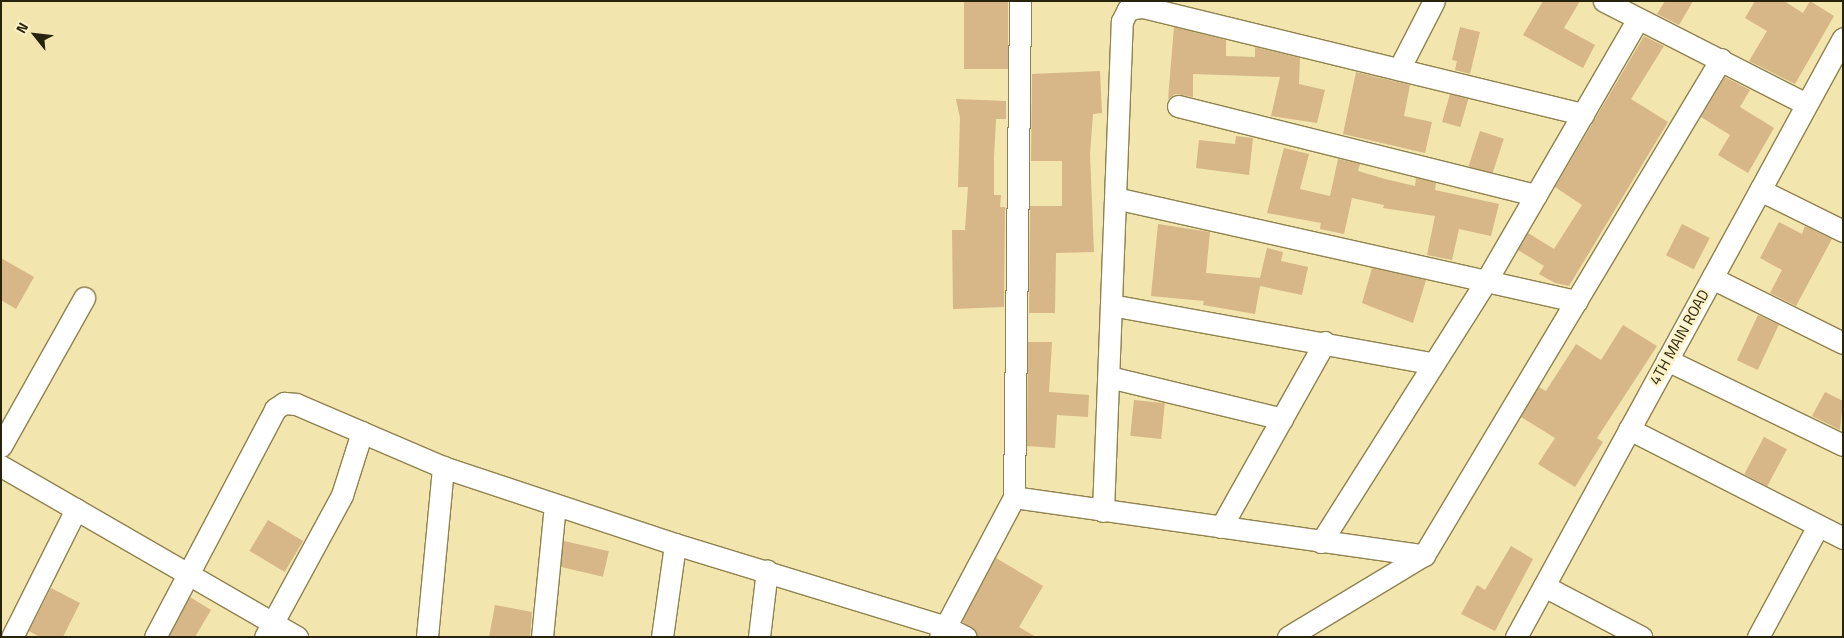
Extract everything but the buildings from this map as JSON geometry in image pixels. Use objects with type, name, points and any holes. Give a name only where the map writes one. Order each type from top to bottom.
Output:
[{"type":"street","points":[[943,632],[1014,497],[1020,1]]},
{"type":"street","points":[[1399,69],[1434,1]]},
{"type":"street","points":[[1604,1],[1806,104]]},
{"type":"street","points":[[1103,511],[1122,21],[1129,5],[1583,114]]},
{"type":"street","points":[[1321,542],[1431,364],[1486,281],[1638,19]]},
{"type":"street","name":"4TH MAIN ROAD","points":[[1516,637],[1843,38]]},
{"type":"street","points":[[1288,637],[1424,555],[1721,59]]},
{"type":"street","points":[[1178,106],[1536,195]]},
{"type":"street","points":[[1760,190],[1843,231]]},
{"type":"street","points":[[1115,198],[1577,301]]},
{"type":"street","points":[[1712,278],[1843,343]]},
{"type":"street","points":[[1,446],[84,298]]},
{"type":"street","points":[[1111,304],[1325,342],[1431,364]]},
{"type":"street","points":[[1221,527],[1325,342]]},
{"type":"street","points":[[1667,360],[1843,445]]},
{"type":"street","points":[[1108,377],[1282,419]]},
{"type":"street","points":[[155,637],[275,409],[284,403],[296,404],[442,467],[675,544],[767,570],[943,632],[966,637]]},
{"type":"street","points":[[1629,429],[1843,538]]},
{"type":"street","points":[[269,630],[342,495],[362,432]]},
{"type":"street","points":[[1,466],[188,573],[269,630],[298,637]]},
{"type":"street","points":[[427,637],[442,467]]},
{"type":"street","points":[[1014,497],[1321,542],[1424,555]]},
{"type":"street","points":[[542,637],[555,505]]},
{"type":"street","points":[[12,637],[76,509]]},
{"type":"street","points":[[1758,637],[1818,526]]},
{"type":"street","points":[[662,637],[675,544]]},
{"type":"street","points":[[759,637],[767,570]]},
{"type":"street","points":[[1544,586],[1641,637]]}]
